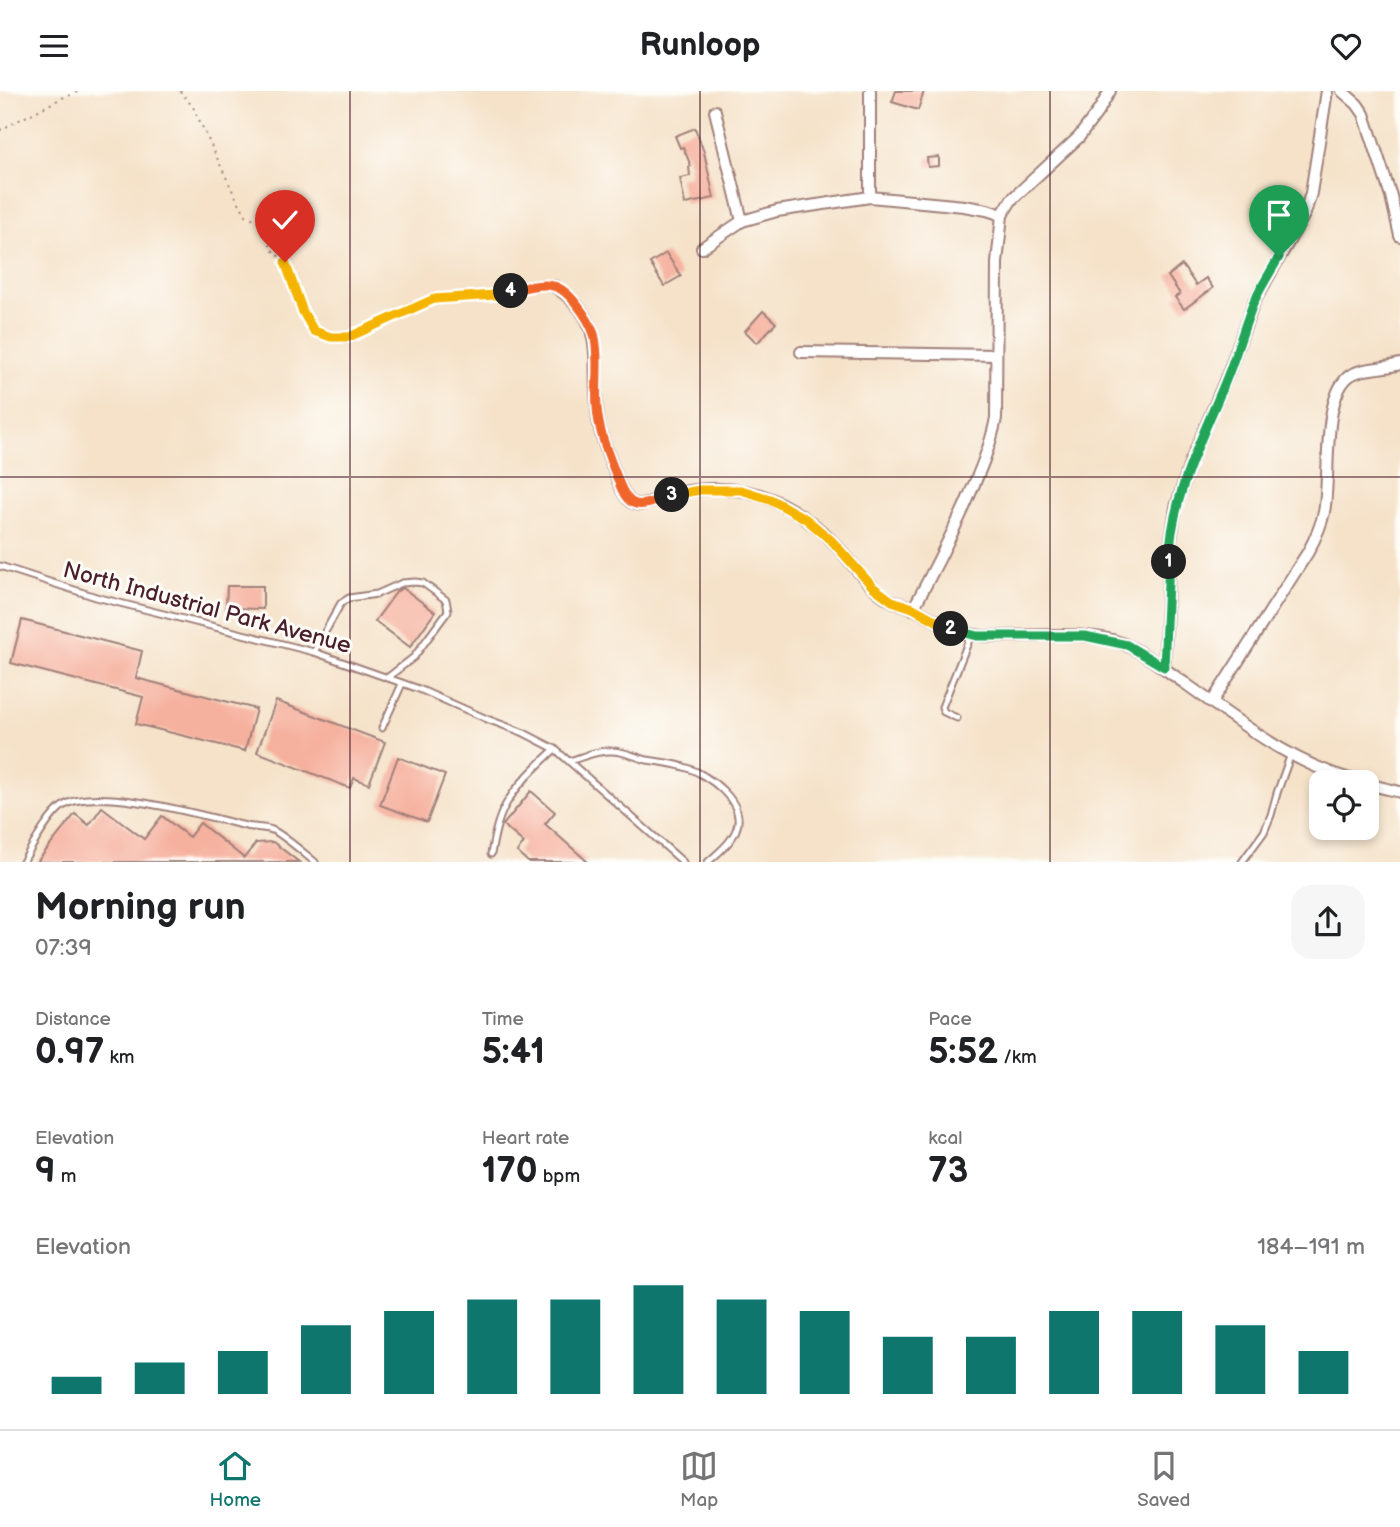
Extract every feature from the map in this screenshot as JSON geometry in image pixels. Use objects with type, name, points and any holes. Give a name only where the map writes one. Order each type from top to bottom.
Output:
[{"type":"street","points":[[870,91],[870,197]]},
{"type":"street","points":[[913,608],[938,564],[991,442],[996,418],[997,263],[1002,215],[1012,199],[1079,137],[1111,91]]},
{"type":"street","points":[[1164,667],[1170,546],[1176,507],[1191,461],[1228,374],[1254,302],[1306,212],[1327,91]]},
{"type":"street","points":[[1342,91],[1364,114],[1391,196],[1400,236]]},
{"type":"street","points":[[715,111],[742,221]]},
{"type":"street","points":[[702,248],[742,221],[777,211],[870,197],[964,206],[1002,215]]},
{"type":"street","points":[[554,286],[571,296],[593,333],[601,437],[621,488],[629,501],[636,505],[643,504],[700,490],[741,490],[770,499],[806,519],[832,541],[873,587],[892,601],[913,608],[943,626],[977,636],[1085,636],[1127,645],[1164,667],[1242,725],[1313,766],[1325,770]]},
{"type":"street","points":[[801,352],[996,355]]},
{"type":"street","points":[[1212,702],[1318,533],[1324,511],[1330,420],[1334,400],[1342,384],[1359,372],[1400,364]]},
{"type":"street","points":[[1379,787],[1400,792]]},
{"type":"lane","name":"North Industrial Park Avenue","points":[[0,566],[96,597],[314,652],[524,733],[555,748],[683,862]]},
{"type":"lane","points":[[314,652],[341,603],[349,598],[377,593],[402,583],[424,583],[446,600],[448,611],[414,657],[387,678]]},
{"type":"lane","points":[[957,718],[944,712],[942,707],[971,635]]},
{"type":"lane","points":[[382,728],[402,684]]},
{"type":"lane","points":[[491,854],[504,807],[522,782],[555,748]]},
{"type":"lane","points":[[569,761],[599,752],[623,753],[679,765],[701,773],[719,786],[735,804],[740,817],[732,838],[708,862]]},
{"type":"lane","points":[[1242,862],[1264,832],[1291,754]]},
{"type":"lane","points":[[23,862],[50,820],[63,806],[79,800],[103,797],[273,830],[315,862]]},
{"type":"path","points":[[0,130],[81,91]]},
{"type":"path","points":[[180,91],[193,107],[246,215],[264,223],[271,249],[285,262],[303,312],[314,331],[331,337],[349,337],[434,299],[495,295],[525,287],[554,286]]},
{"type":"building","points":[[896,91],[924,91],[918,110],[892,102]]},
{"type":"building","points":[[695,128],[704,152],[714,198],[685,204],[680,178],[690,176],[691,166],[675,136]]},
{"type":"building","points":[[939,157],[939,166],[928,167],[927,158]]},
{"type":"building","points":[[666,253],[681,276],[664,286],[650,263]]},
{"type":"building","points":[[1182,265],[1196,285],[1206,278],[1213,288],[1184,309],[1175,297],[1180,294],[1168,276]]},
{"type":"building","points":[[763,311],[776,323],[757,343],[745,331]]},
{"type":"building","points":[[227,586],[263,586],[263,609],[226,608]]},
{"type":"building","points":[[403,588],[435,612],[410,647],[375,621],[397,591]]},
{"type":"building","points":[[22,620],[142,651],[136,678],[256,709],[245,751],[136,724],[143,697],[11,663]]},
{"type":"building","points":[[276,701],[385,742],[369,784],[354,778],[350,788],[257,752]]},
{"type":"building","points":[[398,757],[445,775],[427,822],[380,805]]},
{"type":"building","points":[[531,791],[555,812],[545,824],[588,862],[528,862],[517,852],[524,843],[503,825]]},
{"type":"building","points":[[102,807],[144,839],[162,816],[189,837],[200,823],[244,858],[256,843],[273,842],[299,862],[37,862],[75,814],[89,825]]},
{"type":"route","points":[[285,262],[303,312],[314,331],[331,337],[349,337],[434,299],[495,295],[525,287],[554,286],[571,296],[593,333],[601,437],[621,488],[629,501],[636,505],[700,490],[741,490],[770,499],[806,519],[832,541],[873,587],[892,601],[913,608],[943,626],[977,636],[1085,636],[1108,640],[1127,645],[1164,667],[1170,546],[1176,507],[1191,461],[1228,374],[1254,302],[1279,257]]}]
